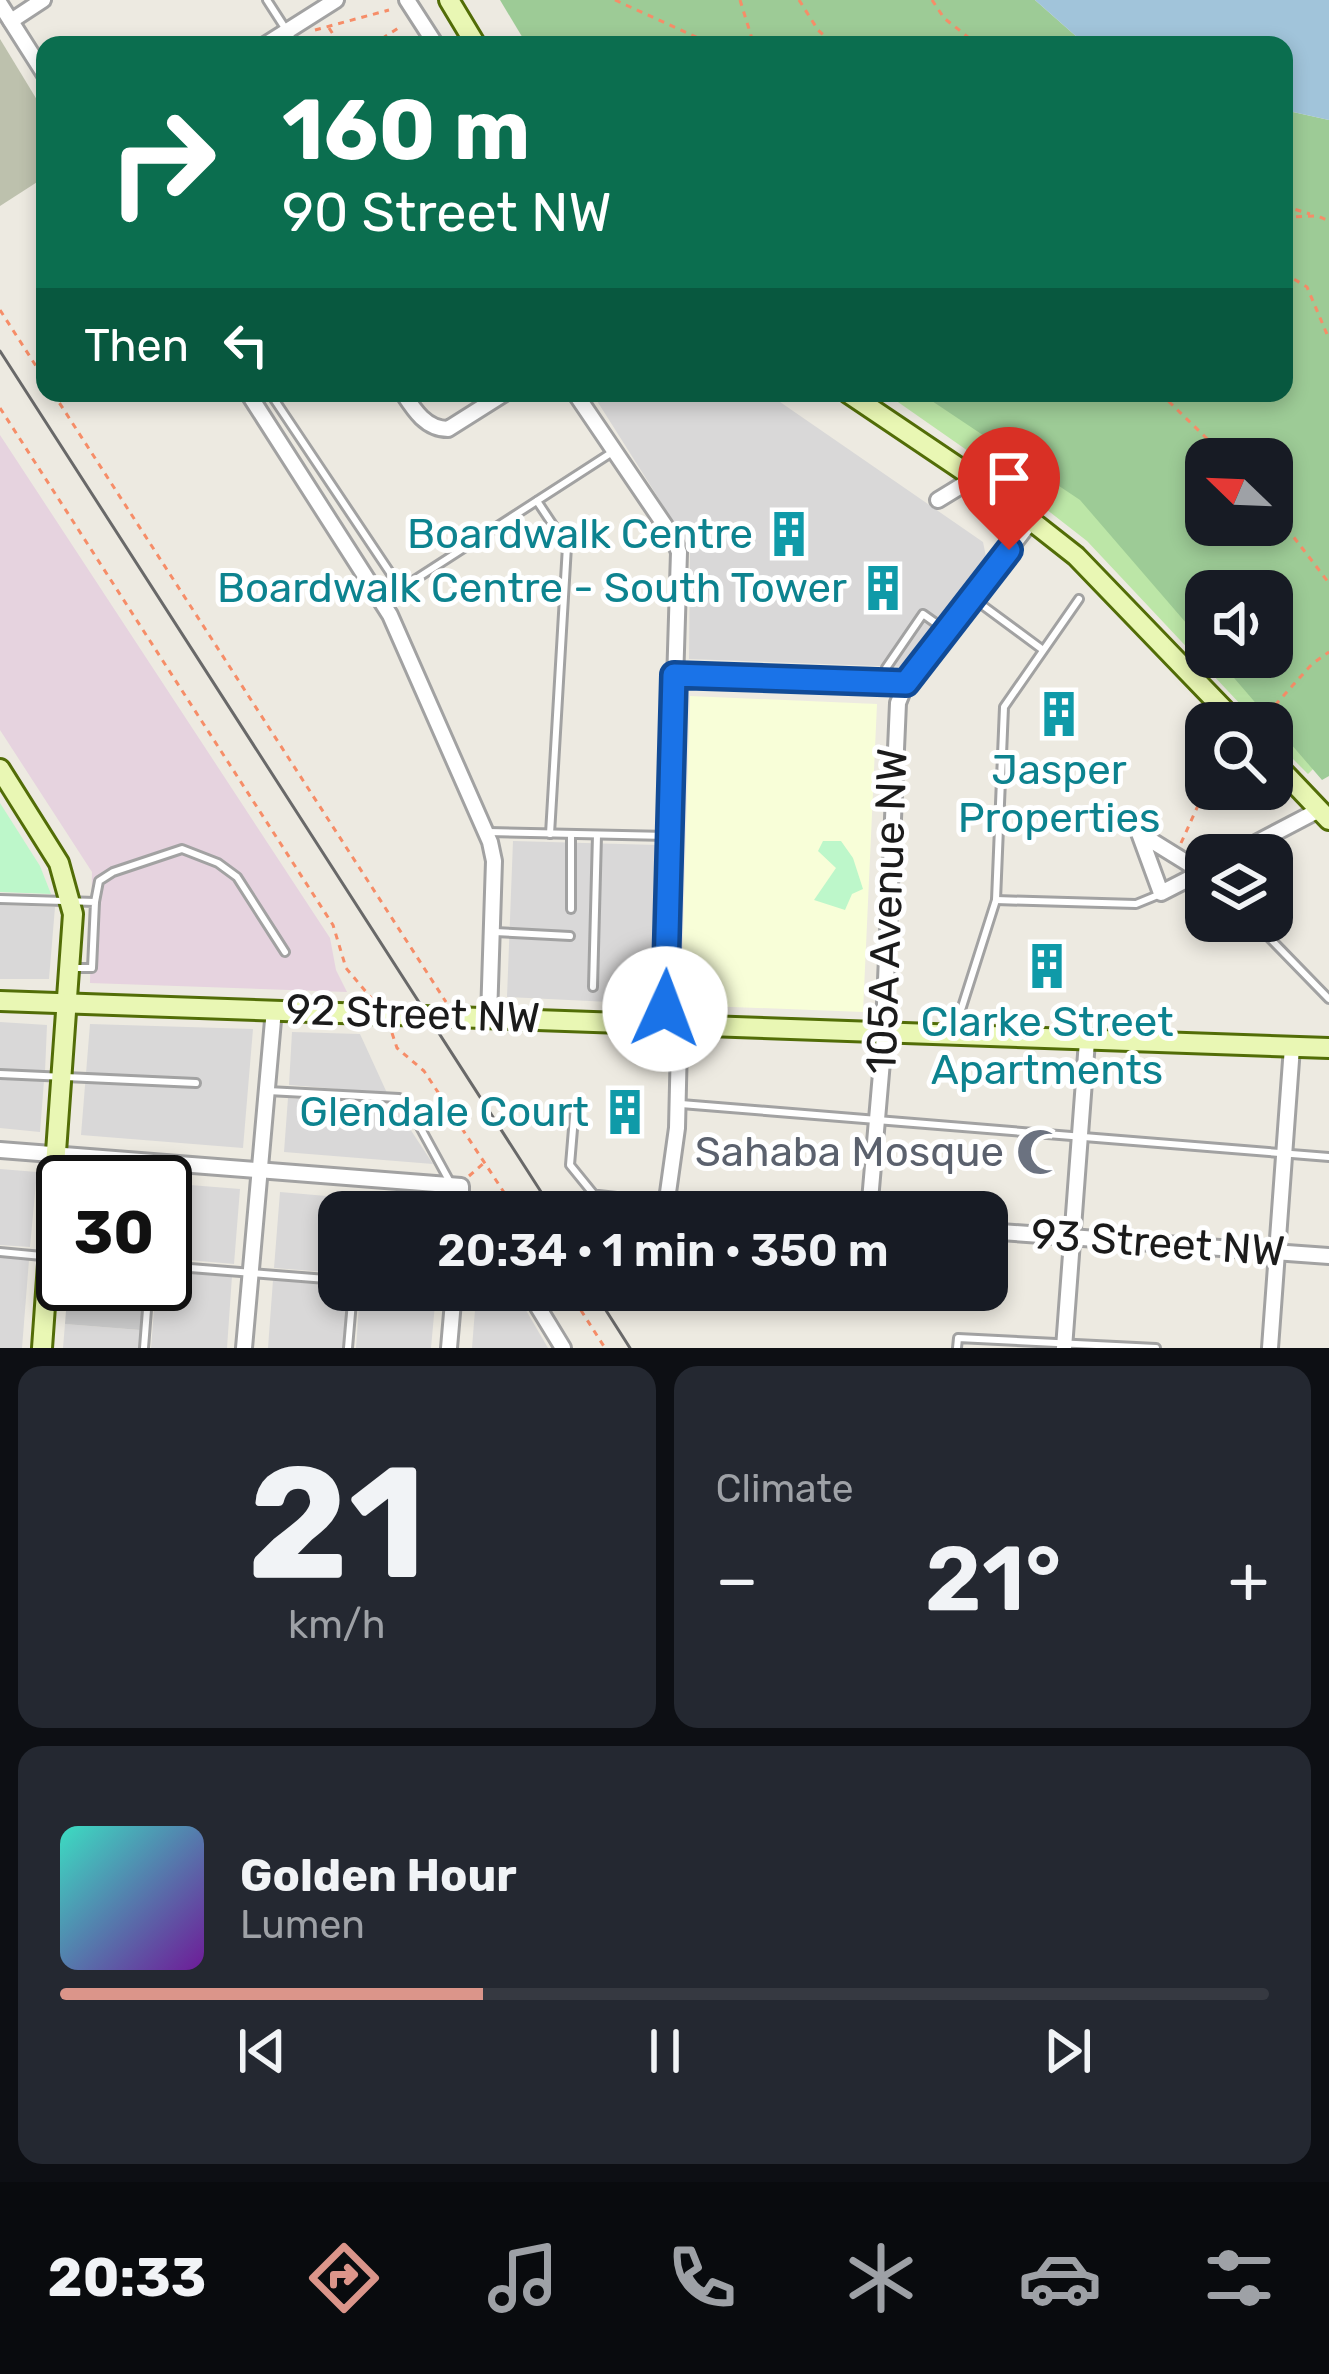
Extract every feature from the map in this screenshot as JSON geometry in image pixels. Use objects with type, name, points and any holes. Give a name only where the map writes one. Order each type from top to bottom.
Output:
[{"type":"street","points":[[10,21],[43,0]]},
{"type":"street","points":[[293,36],[336,0]]},
{"type":"street","points":[[407,0],[430,36]]},
{"type":"street","points":[[449,0],[471,36]]},
{"type":"street","points":[[0,4],[36,61]]},
{"type":"street","points":[[254,402],[382,601],[485,832],[494,861],[489,1016]]},
{"type":"street","points":[[409,402],[437,429],[459,424],[489,402]]},
{"type":"street","points":[[580,402],[679,552],[665,1009],[679,1043],[678,1104],[668,1191]]},
{"type":"street","points":[[861,402],[1032,520],[1100,579],[1217,702]]},
{"type":"street","points":[[938,500],[974,478]]},
{"type":"street","points":[[674,675],[906,683],[1032,520]]},
{"type":"street","name":"105A Avenue NW","points":[[870,1191],[884,1033],[895,733],[906,683]]},
{"type":"street","points":[[0,769],[59,863],[71,902],[71,968],[57,1154]]},
{"type":"street","points":[[1281,834],[1324,815],[1293,782]]},
{"type":"street","points":[[1185,860],[1139,833],[1161,892],[1185,881]]},
{"type":"street","name":"92 Street NW","points":[[0,1001],[1329,1048]]},
{"type":"street","points":[[244,1348],[274,1010]]},
{"type":"street","points":[[1064,1345],[1087,1041]]},
{"type":"street","points":[[1270,1348],[1292,1047]]},
{"type":"street","points":[[0,1150],[456,1185],[457,1191]]},
{"type":"street","name":"93 Street NW","points":[[1008,1232],[1329,1256]]},
{"type":"street","points":[[42,1348],[48,1311]]},
{"type":"street","points":[[449,1348],[452,1311]]},
{"type":"street","points":[[540,1311],[562,1347]]},
{"type":"lane","points":[[267,0],[290,36]]},
{"type":"lane","points":[[276,402],[401,589]]},
{"type":"lane","points":[[382,601],[614,452]]},
{"type":"lane","points":[[537,501],[567,546],[550,834]]},
{"type":"lane","points":[[972,598],[1043,650]]},
{"type":"lane","points":[[953,1036],[996,900],[1004,707],[1079,599]]},
{"type":"lane","points":[[883,682],[886,668],[923,614],[946,631]]},
{"type":"lane","points":[[485,832],[671,836]]},
{"type":"lane","points":[[571,834],[571,909]]},
{"type":"lane","points":[[593,987],[597,835]]},
{"type":"lane","points":[[71,968],[92,968],[95,888],[113,872],[182,849],[218,863],[236,878],[285,952]]},
{"type":"lane","points":[[996,900],[1143,904],[1161,892]]},
{"type":"lane","points":[[0,899],[95,902]]},
{"type":"lane","points":[[492,932],[570,936]]},
{"type":"lane","points":[[1273,942],[1329,999]]},
{"type":"lane","points":[[0,1074],[196,1083]]},
{"type":"lane","points":[[268,1090],[398,1098],[408,1105],[456,1185]]},
{"type":"lane","points":[[678,1104],[1329,1157]]},
{"type":"lane","points":[[575,1105],[570,1165],[591,1191]]},
{"type":"lane","points":[[0,1252],[36,1255]]},
{"type":"lane","points":[[192,1268],[318,1278]]},
{"type":"lane","points":[[144,1348],[147,1311]]},
{"type":"lane","points":[[348,1348],[351,1311]]},
{"type":"lane","points":[[957,1348],[958,1338],[1156,1348]]},
{"type":"path","points":[[740,0],[750,36]]},
{"type":"path","points":[[799,0],[824,36]]},
{"type":"path","points":[[932,0],[944,18],[967,36]]},
{"type":"path","points":[[619,1],[694,36]]},
{"type":"path","points":[[298,36],[388,10]]},
{"type":"path","points":[[328,27],[334,36]]},
{"type":"path","points":[[386,36],[400,27]]},
{"type":"path","points":[[1293,208],[1329,219]]},
{"type":"path","points":[[1293,217],[1320,216]]},
{"type":"path","points":[[1293,278],[1307,287],[1329,339]]},
{"type":"path","points":[[0,310],[36,366]]},
{"type":"path","points":[[59,402],[455,1015]]},
{"type":"path","points":[[1169,402],[1206,438]]},
{"type":"path","points":[[0,408],[338,932],[346,968],[380,1013],[397,1048],[424,1072],[504,1191]]},
{"type":"path","points":[[1293,536],[1329,583]]},
{"type":"path","points":[[1278,702],[1329,652]]},
{"type":"path","points":[[1176,855],[1196,810]]},
{"type":"path","points":[[456,1185],[485,1162]]},
{"type":"path","points":[[581,1311],[605,1348]]},
{"type":"shaded area","points":[[0,39],[36,98],[36,183],[0,206]]},
{"type":"shaded area","name":"Boardwalk Centre","points":[[598,402],[780,402],[983,542],[986,557],[907,667],[689,659],[690,548]]},
{"type":"shaded area","points":[[0,435],[330,938],[336,970],[347,992],[90,983],[92,872],[0,730]]},
{"type":"shaded area","points":[[690,696],[877,704],[863,1012],[681,1005]]},
{"type":"shaded area","points":[[0,803],[40,866],[51,894],[0,892]]},
{"type":"shaded area","points":[[513,841],[657,845],[650,1004],[507,997]]},
{"type":"shaded area","points":[[823,841],[841,841],[853,858],[863,889],[852,894],[845,910],[814,900],[836,868],[818,851]]},
{"type":"shaded area","points":[[0,905],[55,907],[49,979],[0,979]]},
{"type":"shaded area","points":[[0,1022],[47,1025],[45,1072],[0,1070]]},
{"type":"shaded area","points":[[90,1024],[253,1029],[243,1148],[81,1135]]},
{"type":"shaded area","points":[[292,1032],[360,1034],[387,1093],[289,1085]]},
{"type":"shaded area","points":[[0,1079],[44,1081],[40,1132],[0,1128]]},
{"type":"shaded area","points":[[288,1098],[395,1106],[433,1164],[284,1152]]},
{"type":"shaded area","points":[[0,1169],[36,1172],[30,1247],[0,1245]]},
{"type":"shaded area","points":[[192,1185],[240,1189],[234,1264],[192,1260]]},
{"type":"shaded area","points":[[280,1192],[318,1195],[318,1271],[274,1268]]},
{"type":"shaded area","points":[[0,1257],[29,1260],[22,1348],[0,1348]]},
{"type":"shaded area","points":[[192,1273],[232,1276],[227,1348],[151,1348],[154,1311],[192,1311]]},
{"type":"shaded area","points":[[273,1280],[318,1283],[318,1311],[346,1311],[343,1348],[268,1348]]},
{"type":"shaded area","points":[[66,1311],[141,1311],[140,1330],[65,1324]]},
{"type":"shaded area","points":[[359,1311],[434,1311],[431,1348],[356,1348]]},
{"type":"shaded area","points":[[475,1311],[526,1311],[548,1348],[472,1348]]},
{"type":"shaded area","points":[[65,1324],[140,1330],[139,1348],[63,1348]]},
{"type":"green space","points":[[500,0],[1035,0],[1076,36],[522,36]]},
{"type":"green space","points":[[1293,112],[1329,120],[1329,776],[1322,780],[1293,746],[1293,702],[1255,702],[1234,678],[1293,678],[1293,570],[1185,570],[1185,622],[1080,500],[933,402],[1293,402]]},
{"type":"green space","points":[[898,402],[968,402],[1185,591],[1185,645],[1087,541]]},
{"type":"green space","points":[[1216,678],[1269,678],[1288,702],[1238,702]]},
{"type":"green space","points":[[1293,708],[1329,753],[1308,774],[1293,759]]},
{"type":"water","points":[[1035,0],[1329,0],[1329,120],[1293,112],[1293,36],[1076,36]]},
{"type":"tram line","points":[[0,351],[540,1191]]},
{"type":"tram line","points":[[606,1311],[630,1348]]},
{"type":"place","name":"Boardwalk Centre","points":[[789,534]]},
{"type":"place","name":"Boardwalk Centre - South Tower","points":[[883,588]]},
{"type":"place","name":"Jasper Properties","points":[[1059,714]]},
{"type":"place","name":"Clarke Street Apartments","points":[[1047,966]]},
{"type":"place","name":"Glendale Court","points":[[625,1112]]},
{"type":"place","name":"Sahaba Mosque","points":[[1040,1152]]},
{"type":"route","points":[[665,1009],[674,675],[906,683],[1009,550]]}]
